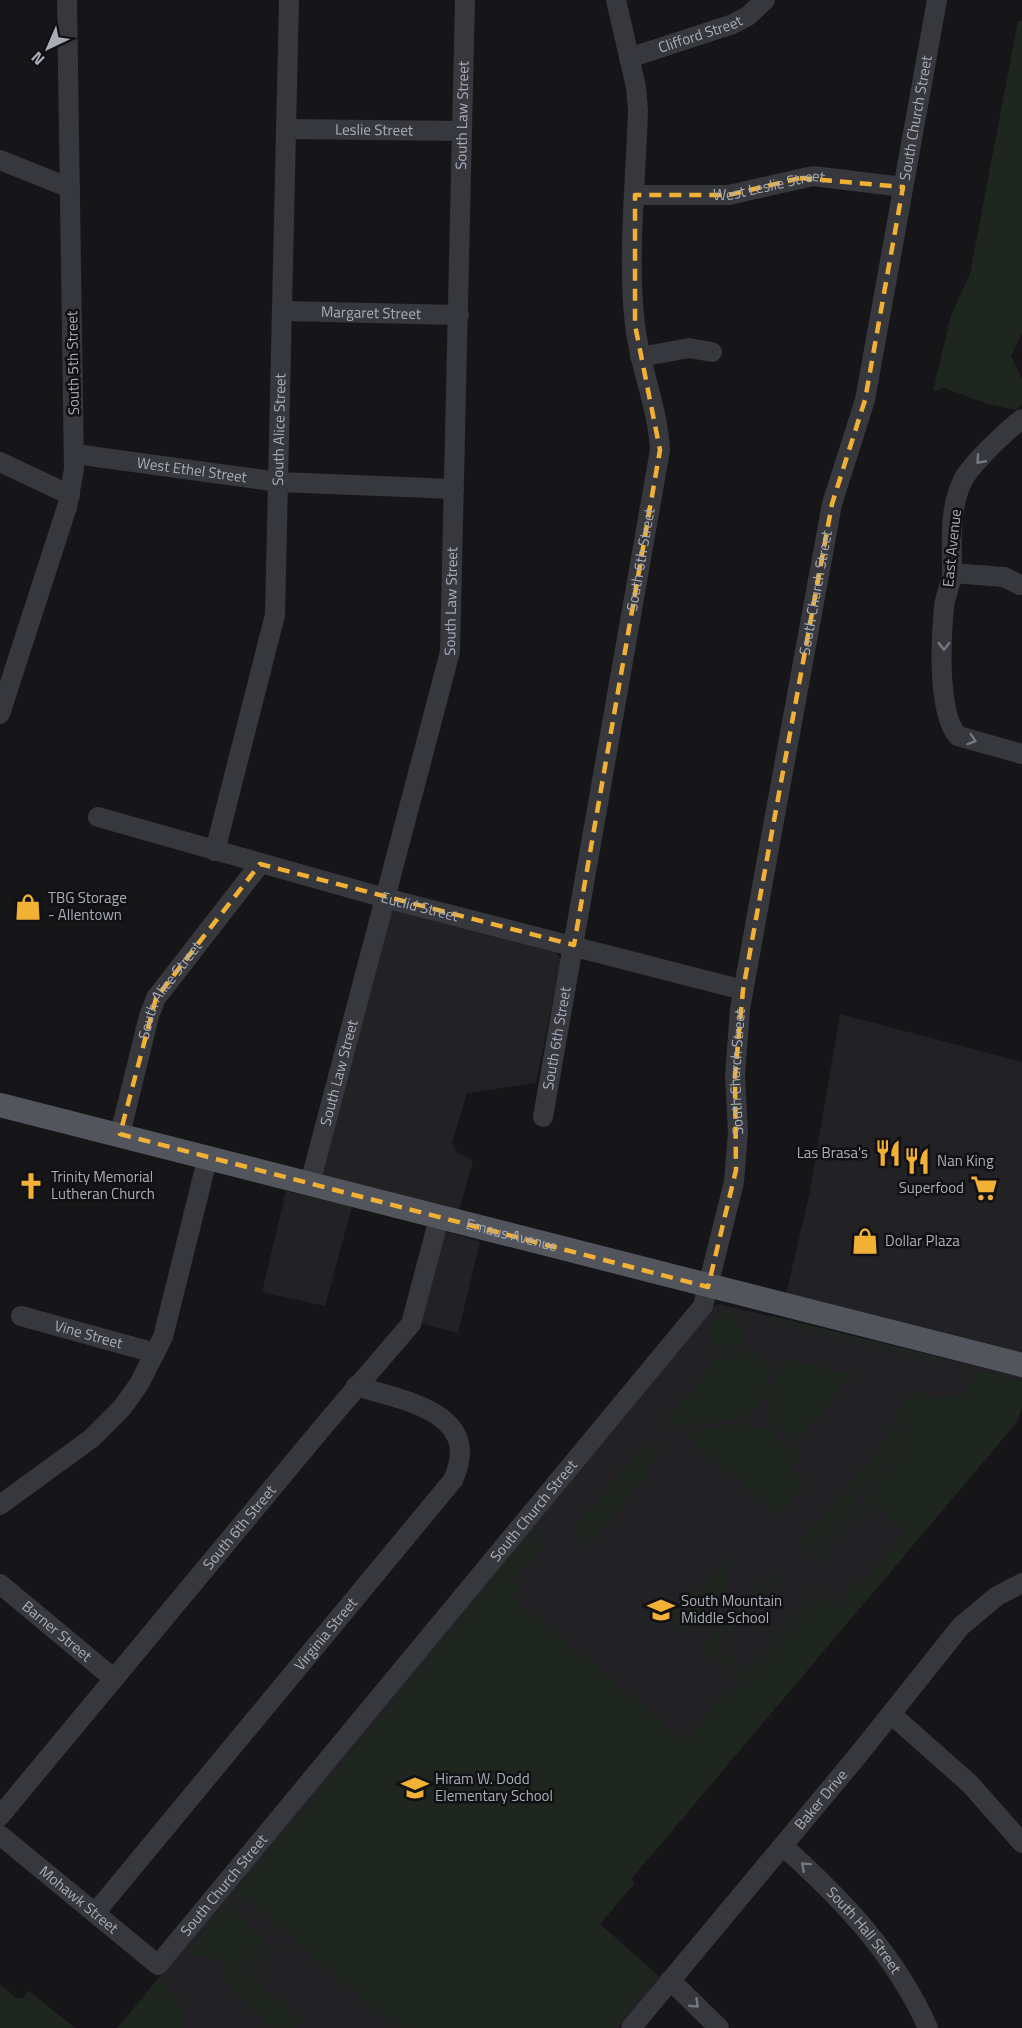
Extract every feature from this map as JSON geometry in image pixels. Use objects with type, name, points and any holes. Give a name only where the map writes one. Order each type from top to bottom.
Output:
[{"type":"main road","name":"Emaus Avenue","points":[[0,1106],[208,1156],[439,1218],[1022,1365]]},
{"type":"street","name":"South 5th Street","points":[[0,714],[70,495],[75,454],[67,0]]},
{"type":"street","name":"South Alice Street","points":[[216,851],[274,624],[289,0]]},
{"type":"street","name":"South Law Street","points":[[310,1183],[450,652],[465,0]]},
{"type":"street","name":"South 6th Street","points":[[543,1118],[660,450],[659,430],[640,357],[632,293],[638,110],[616,0]]},
{"type":"street","name":"Clifford Street","points":[[629,58],[733,24],[748,16],[765,0]]},
{"type":"street","name":"South Church Street","points":[[158,1965],[703,1306],[728,1217],[736,1170],[738,1132],[736,1067],[743,990],[832,504],[865,400],[937,0]]},
{"type":"street","name":"Leslie Street","points":[[287,129],[462,131]]},
{"type":"street","points":[[0,160],[70,188]]},
{"type":"street","name":"West Leslie Street","points":[[635,195],[729,195],[813,176],[903,187]]},
{"type":"street","name":"Margaret Street","points":[[283,311],[459,315]]},
{"type":"street","points":[[640,357],[689,348],[712,352]]},
{"type":"street","name":"East Avenue","points":[[1022,420],[962,481],[952,522],[950,553],[952,573],[944,606],[944,702],[951,728],[958,736],[1022,754]]},
{"type":"street","name":"West Ethel Street","points":[[75,454],[279,483],[454,489]]},
{"type":"street","points":[[0,462],[70,495]]},
{"type":"street","points":[[952,573],[1004,577],[1020,585]]},
{"type":"street","name":"Euclid Street","points":[[98,817],[385,898],[743,990]]},
{"type":"street","name":"South Alice Street","points":[[120,1134],[149,1016],[156,998],[260,864]]},
{"type":"street","points":[[0,1505],[92,1438],[110,1421],[139,1384],[163,1336],[208,1156]]},
{"type":"street","name":"South 6th Street","points":[[0,1816],[356,1386],[411,1324],[439,1218]]},
{"type":"street","name":"Vine Street","points":[[21,1316],[156,1353]]},
{"type":"street","name":"Virginia Street","points":[[95,1913],[453,1480],[458,1469],[460,1453],[454,1433],[448,1423],[426,1408],[356,1386]]},
{"type":"street","name":"Barner Street","points":[[0,1584],[113,1678]]},
{"type":"street","name":"Baker Drive","points":[[631,2028],[891,1715],[961,1626],[997,1596],[1022,1584]]},
{"type":"street","points":[[891,1715],[1016,1821],[1022,1843]]},
{"type":"street","name":"Mohawk Street","points":[[0,1834],[158,1965]]},
{"type":"street","name":"South Hall Street","points":[[783,1846],[834,1892],[864,1925],[899,1972],[928,2028]]},
{"type":"street","points":[[670,1980],[719,2028]]},
{"type":"highlighted area","points":[[800,178],[903,187],[865,400],[832,504],[743,990],[735,1076],[736,1170],[708,1287],[120,1134],[156,998],[260,864],[574,945],[660,450],[635,325],[635,195],[729,195]]},
{"type":"shaded area","points":[[1018,21],[1022,21],[1022,333],[1011,356],[1022,379],[1022,404],[1016,410],[988,404],[944,388],[933,391],[951,315],[970,274]]},
{"type":"shaded area","points":[[394,909],[556,951],[561,960],[536,1083],[467,1093],[452,1143],[457,1152],[473,1161],[458,1214],[323,1177],[321,1170],[390,911]]},
{"type":"shaded area","points":[[840,1014],[1022,1062],[1022,1355],[785,1298],[810,1192]]},
{"type":"shaded area","points":[[286,1191],[352,1207],[325,1306],[262,1292]]},
{"type":"shaded area","points":[[449,1232],[480,1242],[458,1333],[421,1323],[443,1234]]},
{"type":"shaded area","name":"South Mountain Middle School","points":[[719,1304],[1022,1377],[1022,1407],[1017,1422],[632,1878],[634,1884],[600,1924],[660,1977],[618,2028],[117,2028],[714,1306]]},
{"type":"shaded area","points":[[722,1311],[738,1317],[744,1341],[743,1345],[718,1352],[707,1329]]},
{"type":"shaded area","points":[[768,1315],[943,1358],[942,1361],[769,1319]]},
{"type":"shaded area","points":[[739,1351],[761,1354],[763,1363],[771,1368],[761,1406],[751,1408],[749,1417],[672,1427],[665,1421],[717,1360]]},
{"type":"shaded area","points":[[790,1360],[850,1376],[801,1438],[793,1440],[772,1423],[772,1415],[767,1408],[776,1369],[783,1368]]},
{"type":"shaded area","points":[[979,1371],[1022,1382],[1022,1407],[1017,1422],[632,1878],[634,1884],[600,1924],[657,1975],[613,2028],[401,2028],[371,2008],[252,1902],[232,1896],[537,1531],[540,1548],[513,1581],[519,1589],[512,1597],[685,1741],[730,1689],[734,1691],[741,1683],[751,1680],[822,1595],[836,1607],[860,1578],[864,1581],[904,1533],[885,1517],[887,1513],[879,1507],[875,1512],[864,1499],[907,1443],[906,1434],[899,1420],[898,1409],[913,1392],[935,1398],[949,1398],[963,1393]]},
{"type":"shaded area","points":[[750,1423],[757,1430],[768,1428],[800,1456],[789,1469],[806,1483],[779,1514],[688,1438],[694,1430]]},
{"type":"shaded area","points":[[891,1425],[902,1431],[904,1442],[859,1497],[848,1486],[891,1434],[887,1430]]},
{"type":"shaded area","points":[[645,1444],[662,1449],[648,1466],[652,1469],[588,1545],[579,1539],[579,1524]]},
{"type":"shaded area","points":[[844,1491],[857,1502],[817,1547],[811,1550],[802,1542]]},
{"type":"shaded area","points":[[859,1505],[872,1515],[870,1517],[861,1509],[817,1562],[813,1559]]},
{"type":"shaded area","points":[[534,1525],[537,1527],[395,1697],[393,1695]]},
{"type":"shaded area","points":[[727,1558],[729,1560],[725,1588],[707,1611],[690,1597],[698,1587],[701,1589]]},
{"type":"shaded area","points":[[779,1574],[781,1575],[770,1588],[766,1585],[716,1646],[733,1660],[726,1668],[705,1650],[703,1645],[742,1599]]},
{"type":"shaded area","points":[[815,1590],[819,1593],[749,1677],[741,1680],[730,1671],[736,1664],[747,1672]]},
{"type":"shaded area","points":[[692,1603],[705,1613],[690,1629],[681,1630],[663,1615],[672,1605],[680,1612],[685,1612]]},
{"type":"shaded area","points":[[226,1905],[269,1942],[254,1953],[244,1969],[240,1987],[244,2005],[228,1985],[224,1974],[225,1960],[192,1955],[188,1950]]},
{"type":"shaded area","points":[[272,1945],[279,1953],[272,1948],[250,1977],[301,2019],[293,2028],[273,2028],[256,2014],[245,1998],[243,1981],[247,1971],[260,1954]]},
{"type":"shaded area","points":[[159,1980],[170,1989],[177,2000],[182,2028],[117,2028]]},
{"type":"shaded area","points":[[0,1984],[16,1998],[22,1998],[29,1991],[75,2028],[0,2028]]},
{"type":"place","name":"TBG Storage - Allentown","points":[[28,907]]},
{"type":"place","name":"Las Brasa's","points":[[888,1153]]},
{"type":"place","name":"Nan King","points":[[917,1161]]},
{"type":"place","name":"Trinity Memorial Lutheran Church","points":[[31,1186]]},
{"type":"place","name":"Superfood","points":[[984,1188]]},
{"type":"place","name":"Dollar Plaza","points":[[865,1241]]},
{"type":"place","name":"South Mountain Middle School","points":[[661,1610]]},
{"type":"place","name":"Hiram W. Dodd Elementary School","points":[[415,1788]]}]
